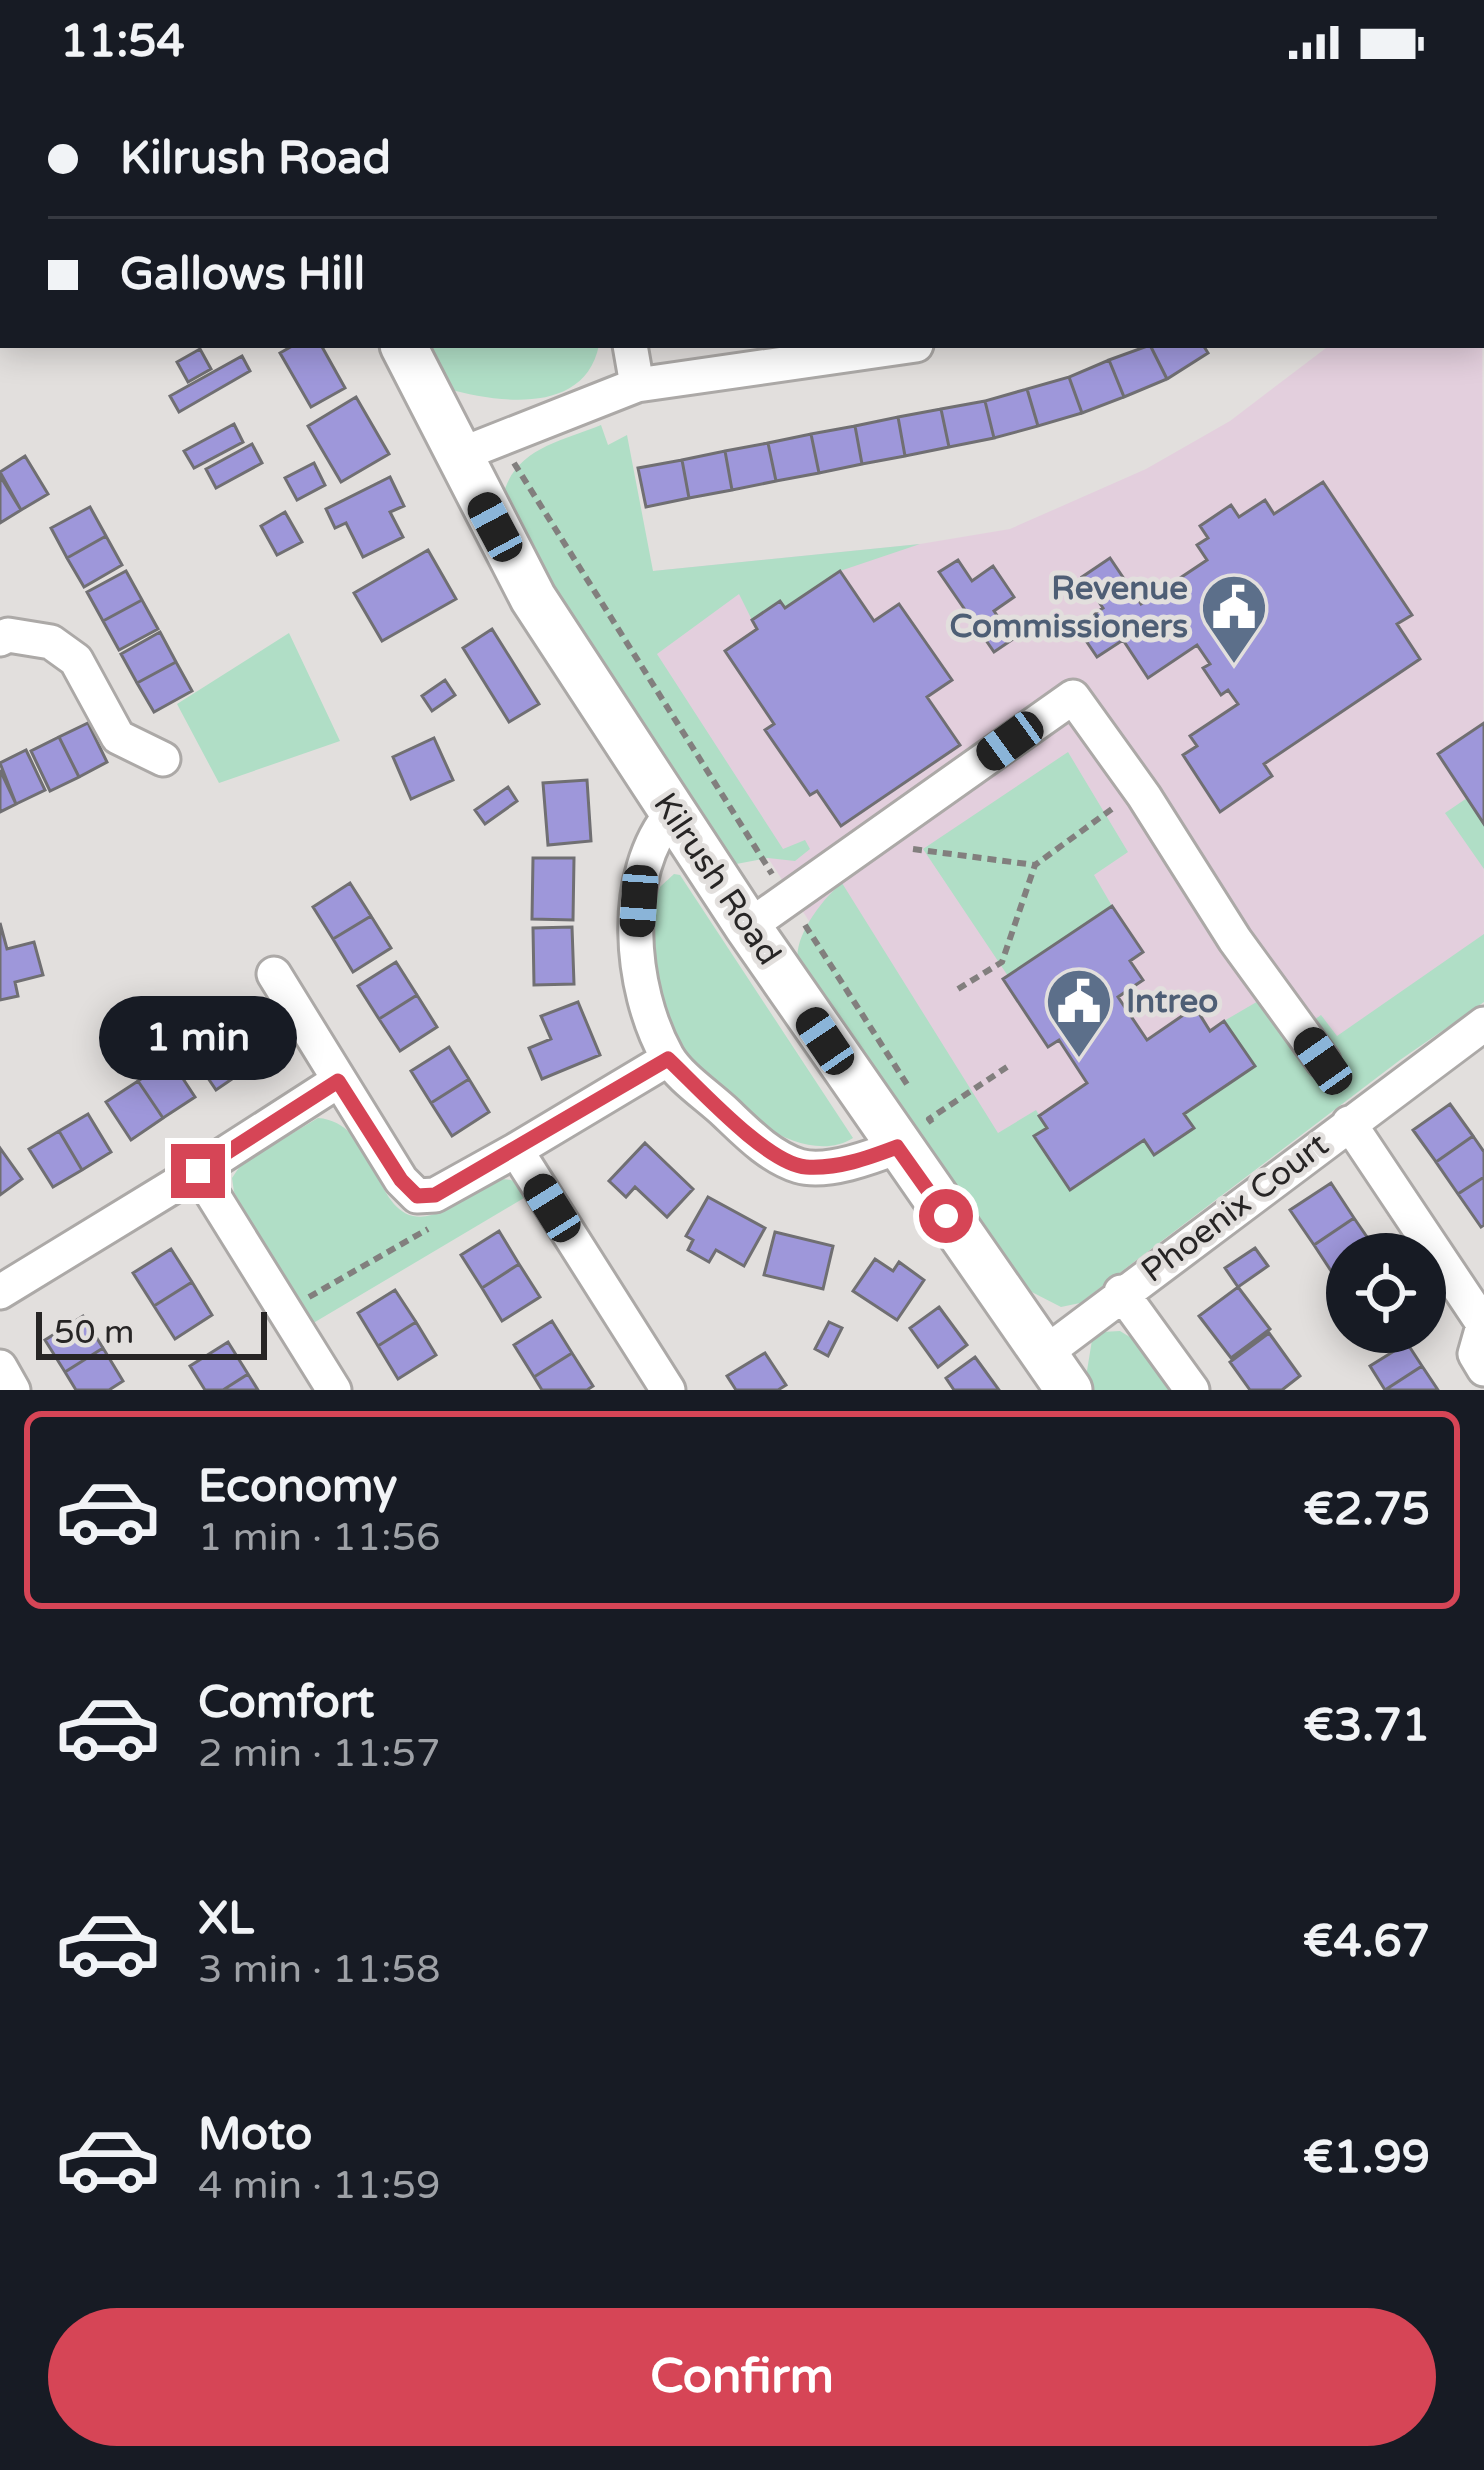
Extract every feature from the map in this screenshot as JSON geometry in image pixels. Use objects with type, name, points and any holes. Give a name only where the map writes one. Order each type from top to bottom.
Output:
[{"type":"main road","name":"Kilrush Road","points":[[405,348],[478,448],[533,598],[748,927],[1056,1372]]},
{"type":"street","points":[[631,348],[637,385]]},
{"type":"street","points":[[478,448],[637,385],[895,348]]},
{"type":"street","points":[[0,639],[8,635],[51,642],[76,660],[118,737],[163,759]]},
{"type":"street","points":[[748,927],[1073,697],[1235,940],[1323,1061]]},
{"type":"street","points":[[672,812],[655,833],[641,874],[637,928],[643,996],[668,1059],[761,1146],[802,1167],[860,1162],[897,1147]]},
{"type":"street","points":[[274,974],[401,1180],[417,1196],[435,1195],[668,1059]]},
{"type":"street","name":"Phoenix Court","points":[[1056,1372],[1121,1292],[1484,1024]]},
{"type":"street","points":[[0,1292],[338,1081]]},
{"type":"street","name":"Phoenix Court","points":[[1349,1123],[1484,1326],[1475,1354],[1484,1369]]},
{"type":"street","points":[[516,1150],[668,1390]]},
{"type":"street","points":[[198,1171],[334,1390]]},
{"type":"street","name":"Phoenix Court","points":[[1121,1292],[1192,1390]]},
{"type":"street","points":[[0,1367],[13,1390]]},
{"type":"path","points":[[478,448],[788,898],[916,1099]]},
{"type":"path","points":[[958,989],[1002,962],[1035,865],[1139,790]]},
{"type":"path","points":[[897,858],[913,849],[1035,865]]},
{"type":"path","points":[[942,1138],[929,1119],[1007,1067]]},
{"type":"path","points":[[286,1311],[428,1229]]},
{"type":"shaded area","points":[[1326,348],[1482,348],[1484,964],[1040,1276],[768,858],[599,573],[920,544],[1010,529],[1146,469],[1230,421]]},
{"type":"green space","points":[[425,348],[598,348],[591,368],[559,393],[514,400],[448,389]]},
{"type":"green space","points":[[601,425],[608,445],[627,435],[653,571],[920,544],[840,571],[785,608],[780,601],[752,620],[739,594],[657,654],[783,849],[805,840],[810,849],[795,861],[768,858],[731,865],[502,500],[507,483],[527,458]]},
{"type":"green space","points":[[289,633],[340,741],[219,783],[177,704]]},
{"type":"green space","points":[[1068,752],[1128,852],[1094,875],[1112,906],[1008,976],[923,849]]},
{"type":"green space","points":[[1467,798],[1484,824],[1484,869],[1445,813]]},
{"type":"green space","points":[[674,874],[680,875],[853,1138],[831,1146],[807,1145],[782,1136],[733,1105],[679,1048],[666,1015],[654,944],[660,887]]},
{"type":"green space","points":[[842,883],[998,1133],[1036,1110],[1047,1128],[1035,1136],[1070,1190],[1144,1140],[1154,1155],[1193,1129],[1184,1114],[1254,1066],[1224,1021],[1260,1000],[1318,1081],[1343,1063],[1314,1020],[1321,1015],[1337,1036],[1484,934],[1484,1002],[1400,1060],[1080,1303],[1061,1307],[1022,1287],[798,962],[805,930]]},
{"type":"green space","points":[[318,1118],[337,1123],[351,1134],[389,1197],[413,1216],[445,1210],[503,1179],[516,1182],[529,1195],[310,1325],[234,1192],[232,1178],[242,1163]]},
{"type":"green space","points":[[1120,1331],[1138,1342],[1175,1390],[1094,1390],[1086,1377],[1092,1340],[1102,1332]]},
{"type":"building","points":[[289,348],[323,348],[345,388],[311,407],[280,353]]},
{"type":"building","points":[[1152,348],[1205,348],[1208,353],[1167,379]]},
{"type":"building","points":[[1152,348],[1167,379],[1124,397],[1109,360]]},
{"type":"building","points":[[200,349],[211,369],[188,382],[177,362]]},
{"type":"building","points":[[242,356],[250,371],[179,412],[170,396]]},
{"type":"building","points":[[1109,360],[1124,397],[1082,413],[1069,377]]},
{"type":"building","points":[[1069,377],[1082,413],[1038,426],[1027,389]]},
{"type":"building","points":[[1027,389],[1038,426],[994,438],[985,401]]},
{"type":"building","points":[[356,397],[389,454],[341,482],[308,426]]},
{"type":"building","points":[[985,401],[994,438],[949,447],[941,409]]},
{"type":"building","points":[[941,409],[949,447],[905,456],[898,417]]},
{"type":"building","points":[[898,417],[905,456],[862,464],[855,426]]},
{"type":"building","points":[[234,424],[243,442],[194,468],[184,451]]},
{"type":"building","points":[[855,426],[862,464],[819,473],[811,434]]},
{"type":"building","points":[[811,434],[819,473],[776,481],[768,443]]},
{"type":"building","points":[[768,443],[776,481],[732,490],[725,451]]},
{"type":"building","points":[[252,444],[262,463],[216,488],[206,469]]},
{"type":"building","points":[[725,451],[732,490],[689,498],[682,460]]},
{"type":"building","points":[[25,456],[48,494],[21,510],[0,472]]},
{"type":"building","points":[[682,460],[689,498],[646,507],[638,468]]},
{"type":"building","points":[[314,463],[325,485],[297,500],[285,478]]},
{"type":"building","points":[[0,476],[21,510],[0,523]]},
{"type":"building","points":[[390,477],[404,506],[390,512],[403,537],[363,557],[346,523],[335,528],[326,509]]},
{"type":"building","points":[[1323,482],[1412,615],[1397,624],[1420,659],[1264,764],[1272,776],[1220,812],[1183,755],[1197,746],[1190,736],[1238,704],[1228,690],[1221,695],[1203,668],[1210,664],[1197,645],[1148,678],[1123,640],[1097,657],[1076,626],[1103,608],[1082,577],[1110,558],[1141,604],[1207,560],[1197,545],[1208,538],[1200,526],[1231,505],[1239,517],[1265,500],[1274,514]]},
{"type":"building","points":[[90,507],[106,536],[67,558],[51,528]]},
{"type":"building","points":[[285,512],[302,542],[277,555],[261,526]]},
{"type":"building","points":[[106,536],[122,565],[84,587],[67,558]]},
{"type":"building","points":[[428,550],[456,599],[382,641],[354,593]]},
{"type":"building","points":[[958,560],[972,581],[993,566],[1014,597],[994,611],[1013,639],[994,652],[939,572]]},
{"type":"building","points":[[126,571],[142,600],[103,621],[87,592]]},
{"type":"building","points":[[840,571],[874,621],[899,604],[952,680],[927,697],[960,745],[841,826],[817,791],[810,795],[765,730],[774,724],[725,651],[757,629],[752,620],[780,601],[785,608]]},
{"type":"building","points":[[142,600],[158,629],[119,650],[103,621]]},
{"type":"building","points":[[492,629],[539,704],[509,722],[463,648]]},
{"type":"building","points":[[160,632],[176,662],[137,683],[121,654]]},
{"type":"building","points":[[176,662],[192,691],[154,712],[137,683]]},
{"type":"building","points":[[445,680],[455,695],[432,711],[422,696]]},
{"type":"building","points":[[88,723],[107,762],[79,777],[59,737]]},
{"type":"building","points":[[1484,723],[1484,824],[1438,754]]},
{"type":"building","points":[[59,737],[79,777],[50,791],[31,751]]},
{"type":"building","points":[[434,738],[453,780],[411,799],[393,757]]},
{"type":"building","points":[[26,750],[45,790],[16,804],[0,763]]},
{"type":"building","points":[[0,770],[16,804],[0,812]]},
{"type":"building","points":[[587,780],[591,841],[548,845],[543,783]]},
{"type":"building","points":[[508,787],[517,801],[485,824],[475,810]]},
{"type":"building","points":[[533,858],[574,858],[573,920],[532,919]]},
{"type":"building","points":[[350,883],[371,916],[333,939],[313,907]]},
{"type":"building","points":[[1112,906],[1143,952],[1130,961],[1143,980],[1118,997],[1147,1040],[1195,1007],[1210,1031],[1224,1021],[1255,1066],[1184,1114],[1194,1128],[1154,1155],[1144,1140],[1070,1190],[1034,1136],[1047,1128],[1039,1116],[1087,1083],[1059,1040],[1048,1047],[1003,979]]},
{"type":"building","points":[[371,916],[391,948],[353,972],[333,939]]},
{"type":"building","points":[[0,923],[7,949],[34,942],[43,975],[15,982],[18,996],[0,1000]]},
{"type":"building","points":[[572,927],[574,984],[534,985],[533,928]]},
{"type":"building","points":[[396,962],[417,995],[379,1019],[358,986]]},
{"type":"building","points":[[417,995],[437,1027],[400,1051],[379,1019]]},
{"type":"building","points":[[578,1002],[600,1055],[542,1079],[529,1048],[551,1039],[541,1016]]},
{"type":"building","points":[[255,1010],[280,1047],[248,1068],[223,1031]]},
{"type":"building","points":[[223,1031],[248,1068],[216,1090],[191,1053]]},
{"type":"building","points":[[449,1047],[469,1079],[431,1103],[411,1071]]},
{"type":"building","points":[[170,1059],[195,1097],[163,1118],[138,1081]]},
{"type":"building","points":[[469,1079],[489,1112],[452,1136],[431,1103]]},
{"type":"building","points":[[138,1081],[163,1118],[131,1140],[106,1102]]},
{"type":"building","points":[[1450,1104],[1473,1136],[1436,1162],[1413,1130]]},
{"type":"building","points":[[88,1114],[111,1152],[82,1170],[59,1131]]},
{"type":"building","points":[[59,1131],[82,1170],[53,1187],[29,1149]]},
{"type":"building","points":[[1473,1136],[1484,1152],[1484,1177],[1458,1194],[1436,1162]]},
{"type":"building","points":[[645,1143],[693,1189],[667,1217],[635,1187],[626,1197],[609,1181]]},
{"type":"building","points":[[0,1148],[22,1179],[0,1195]]},
{"type":"building","points":[[1484,1177],[1484,1225],[1481,1227],[1458,1194]]},
{"type":"building","points":[[1331,1183],[1354,1218],[1314,1245],[1290,1210]]},
{"type":"building","points":[[708,1197],[765,1228],[744,1266],[716,1250],[709,1262],[688,1250],[693,1240],[686,1236]]},
{"type":"building","points":[[1354,1218],[1364,1233],[1332,1233]]},
{"type":"building","points":[[499,1231],[519,1264],[482,1288],[461,1255]]},
{"type":"building","points":[[775,1232],[833,1246],[823,1289],[764,1275]]},
{"type":"building","points":[[1326,1237],[1326,1263],[1314,1245]]},
{"type":"building","points":[[1255,1248],[1268,1266],[1238,1287],[1225,1268]]},
{"type":"building","points":[[171,1249],[192,1282],[154,1306],[133,1273]]},
{"type":"building","points":[[875,1259],[893,1271],[899,1262],[924,1280],[897,1320],[853,1291]]},
{"type":"building","points":[[519,1264],[540,1297],[502,1321],[482,1288]]},
{"type":"building","points":[[192,1282],[212,1315],[175,1339],[154,1306]]},
{"type":"building","points":[[1238,1287],[1270,1329],[1231,1358],[1199,1316]]},
{"type":"building","points":[[395,1290],[416,1322],[378,1346],[358,1313]]},
{"type":"building","points":[[939,1307],[967,1345],[938,1367],[910,1328]]},
{"type":"building","points":[[83,1316],[103,1348],[65,1372],[45,1340]]},
{"type":"building","points":[[552,1321],[572,1353],[534,1377],[514,1345]]},
{"type":"building","points":[[416,1322],[436,1355],[398,1379],[378,1346]]},
{"type":"building","points":[[829,1322],[842,1328],[828,1356],[815,1349]]},
{"type":"building","points":[[1269,1333],[1300,1376],[1282,1390],[1250,1390],[1230,1362]]},
{"type":"building","points":[[228,1342],[248,1374],[223,1390],[205,1390],[190,1366]]},
{"type":"building","points":[[103,1348],[123,1381],[109,1390],[76,1390],[65,1372]]},
{"type":"building","points":[[572,1353],[593,1386],[542,1390],[534,1377]]},
{"type":"building","points":[[765,1353],[786,1385],[778,1390],[736,1390],[727,1376]]},
{"type":"building","points":[[1391,1353],[1414,1353],[1422,1366],[1385,1390],[1370,1366]]},
{"type":"building","points":[[975,1357],[999,1390],[954,1390],[946,1378]]},
{"type":"building","points":[[1422,1366],[1438,1390],[1385,1390]]},
{"type":"building","points":[[248,1374],[258,1390],[223,1390]]},
{"type":"place","name":"Revenue Commissioners","points":[[1234,666]]},
{"type":"place","name":"Intreo","points":[[1079,1060]]},
{"type":"route","points":[[198,1171],[338,1081],[401,1180],[417,1196],[435,1195],[668,1059],[761,1146],[802,1167],[860,1162],[897,1147],[946,1216]]}]
